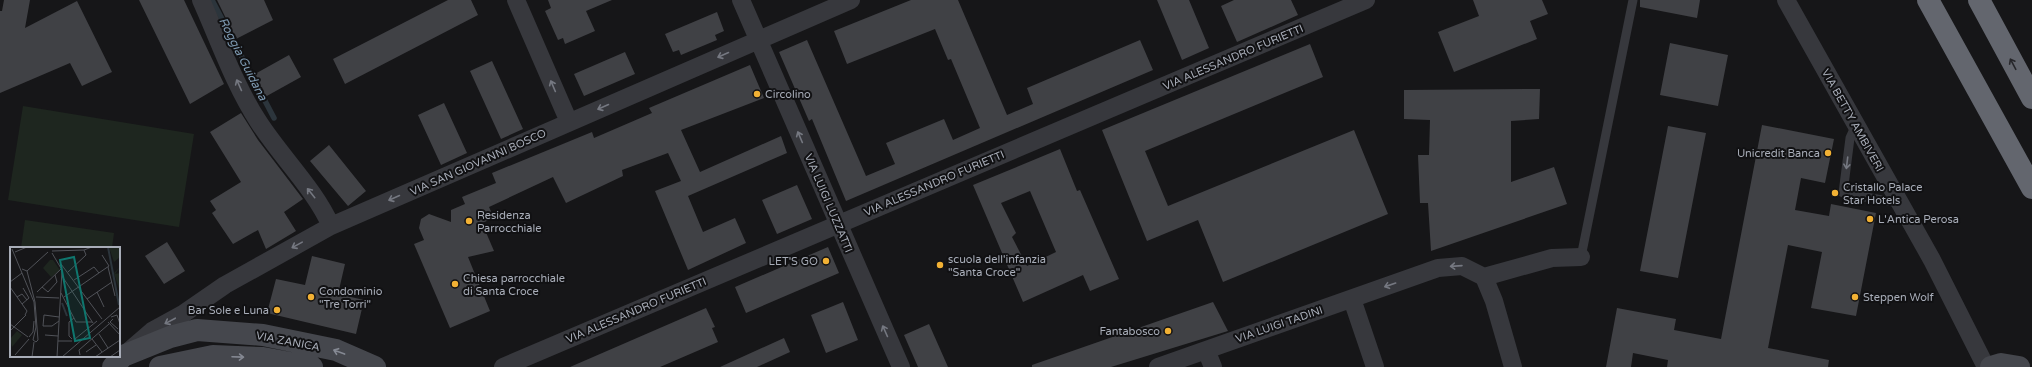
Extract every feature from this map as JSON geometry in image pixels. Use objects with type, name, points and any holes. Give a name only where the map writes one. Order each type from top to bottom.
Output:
[{"type":"highway","points":[[1928,0],[2032,188]]},
{"type":"highway","points":[[1944,0],[2032,160]]},
{"type":"highway","points":[[1979,0],[2032,98]]},
{"type":"main road","name":"VIA SAN GIOVANNI BOSCO","points":[[118,362],[170,337],[197,330]]},
{"type":"main road","name":"VIA ZANICA","points":[[197,330],[263,334],[336,350],[375,367]]},
{"type":"main road","name":"VIA ZANICA","points":[[217,362],[263,358],[312,367]]},
{"type":"main road","points":[[160,367],[217,362]]},
{"type":"main road","points":[[1991,367],[2001,364],[2018,367]]},
{"type":"street","points":[[201,0],[245,98],[258,121],[311,194],[322,206],[332,226]]},
{"type":"street","points":[[516,0],[569,122]]},
{"type":"street","name":"VIA LUIGI LUZZATTI","points":[[741,0],[901,367]]},
{"type":"street","name":"VIA SAN GIOVANNI BOSCO","points":[[118,362],[152,331],[183,314],[225,285],[332,226],[758,39],[851,0]]},
{"type":"street","name":"VIA ALESSANDRO FURIETTI","points":[[503,367],[1366,0]]},
{"type":"street","name":"VIA BETTY AMBIVERI","points":[[1786,0],[1932,260],[1986,367]]},
{"type":"street","points":[[1513,367],[1494,301],[1484,276],[1552,258],[1581,257]]},
{"type":"street","name":"VIA LUIGI TADINI","points":[[1158,367],[1438,268],[1462,266],[1484,276]]},
{"type":"street","points":[[1352,299],[1375,367]]},
{"type":"street","points":[[197,330],[217,362]]},
{"type":"street","points":[[1206,350],[1213,367]]},
{"type":"lane","points":[[1581,257],[1633,0]]},
{"type":"lane","points":[[1856,125],[1850,138],[1843,193],[1899,203]]},
{"type":"shaded area","points":[[23,106],[194,134],[179,227],[8,200]]},
{"type":"shaded area","points":[[25,220],[114,233],[112,247],[21,247]]},
{"type":"building","points":[[4,0],[30,0],[25,28],[77,1],[112,72],[82,86],[70,63],[0,93],[0,11],[2,11]]},
{"type":"building","points":[[139,0],[184,0],[224,84],[190,104]]},
{"type":"building","points":[[217,0],[264,0],[273,20],[236,39]]},
{"type":"building","points":[[448,0],[471,0],[478,15],[345,84],[333,59]]},
{"type":"building","points":[[548,0],[612,0],[586,11],[595,31],[565,44],[563,38],[558,40],[545,11],[551,8]]},
{"type":"building","points":[[911,0],[958,0],[1007,115],[1033,104],[1027,88],[1140,40],[1153,70],[846,201],[812,119],[809,121],[779,52],[807,40],[866,176],[895,164],[886,143],[944,119],[953,140],[980,128],[951,59],[948,60],[935,29],[847,64],[834,31]]},
{"type":"building","points":[[1157,0],[1189,0],[1209,48],[1182,60]]},
{"type":"building","points":[[1234,0],[1291,0],[1298,15],[1237,42],[1221,6]]},
{"type":"building","points":[[1473,0],[1542,0],[1548,14],[1530,21],[1537,39],[1454,72],[1438,32],[1479,16]]},
{"type":"building","points":[[1640,0],[1700,0],[1697,18],[1640,7]]},
{"type":"building","points":[[717,12],[724,31],[715,35],[717,40],[681,55],[679,50],[673,52],[665,34]]},
{"type":"building","points":[[1670,43],[1728,55],[1718,106],[1660,95]]},
{"type":"building","points":[[1310,44],[1323,77],[1145,151],[1168,206],[1354,130],[1388,214],[1223,282],[1198,220],[1147,241],[1102,130]]},
{"type":"building","points":[[625,52],[635,74],[584,96],[574,74]]},
{"type":"building","points":[[289,55],[301,77],[265,97],[253,75]]},
{"type":"building","points":[[492,61],[523,129],[501,139],[470,71]]},
{"type":"building","points":[[750,65],[764,98],[681,130],[700,172],[781,136],[787,153],[688,196],[703,232],[735,218],[746,243],[688,270],[655,191],[681,181],[668,153],[622,170],[623,176],[566,203],[553,177],[489,207],[494,218],[482,223],[494,251],[468,257],[490,311],[450,328],[414,244],[424,240],[419,228],[421,219],[429,214],[451,222],[451,210],[465,204],[462,197],[496,183],[492,173],[592,132],[594,138],[652,113],[649,108]]},
{"type":"building","points":[[1540,89],[1539,119],[1511,121],[1511,182],[1554,167],[1567,204],[1431,251],[1428,203],[1420,203],[1418,155],[1429,155],[1430,120],[1404,119],[1404,90]]},
{"type":"building","points":[[444,103],[467,153],[441,165],[418,115]]},
{"type":"building","points":[[241,113],[258,140],[303,199],[284,212],[296,231],[266,249],[258,230],[233,244],[212,213],[216,210],[210,201],[241,182],[210,132]]},
{"type":"building","points":[[1762,125],[1834,139],[1825,183],[1801,178],[1795,210],[1829,216],[1831,204],[1876,213],[1856,316],[1811,308],[1822,252],[1788,245],[1768,348],[1829,360],[1828,367],[1667,367],[1668,360],[1633,353],[1631,367],[1606,367],[1617,308],[1676,319],[1674,330],[1721,339]]},
{"type":"building","points":[[1668,126],[1706,133],[1678,278],[1640,271]]},
{"type":"building","points":[[329,145],[366,191],[348,206],[310,161]]},
{"type":"building","points":[[1060,149],[1077,191],[1080,190],[1119,279],[1090,291],[1083,275],[1023,302],[973,185]],"holes":[[[1030,191],[1056,252],[1027,266],[1012,237],[1016,233],[1001,203]]]},
{"type":"building","points":[[797,185],[812,219],[777,234],[762,200]]},
{"type":"building","points":[[167,242],[185,271],[164,284],[145,256]]},
{"type":"building","points":[[828,247],[839,273],[746,313],[735,287]]},
{"type":"building","name":"Condominio \"Tre Torri\"","points":[[312,256],[345,264],[338,294],[364,300],[356,334],[267,313],[276,279],[305,285]]},
{"type":"building","points":[[843,302],[858,340],[826,353],[811,315]]},
{"type":"building","points":[[1213,302],[1228,331],[1111,367],[1032,367],[1032,365]]},
{"type":"building","points":[[706,308],[715,327],[712,328],[718,342],[660,367],[570,367]]},
{"type":"building","points":[[929,324],[948,367],[918,367],[904,335]]},
{"type":"building","points":[[784,338],[790,352],[757,367],[720,367]]},
{"type":"waterway","name":"Roggia Guidana","points":[[212,0],[274,118]]},
{"type":"place","name":"Circolino","points":[[757,94]]},
{"type":"place","name":"Unicredit Banca","points":[[1828,153]]},
{"type":"place","name":"Cristallo Palace Star Hotels","points":[[1835,193]]},
{"type":"place","name":"L'Antica Perosa","points":[[1870,219]]},
{"type":"place","name":"Residenza Parrocchiale","points":[[469,221]]},
{"type":"place","name":"LET'S GO","points":[[826,261]]},
{"type":"place","name":"scuola dell'infanzia \"Santa Croce\"","points":[[940,265]]},
{"type":"place","name":"Chiesa parrocchiale di Santa Croce","points":[[455,284]]},
{"type":"place","name":"Condominio \"Tre Torri\"","points":[[311,297]]},
{"type":"place","name":"Steppen Wolf","points":[[1855,297]]},
{"type":"place","name":"Bar Sole e Luna","points":[[277,310]]},
{"type":"place","name":"Fantabosco","points":[[1168,331]]}]
